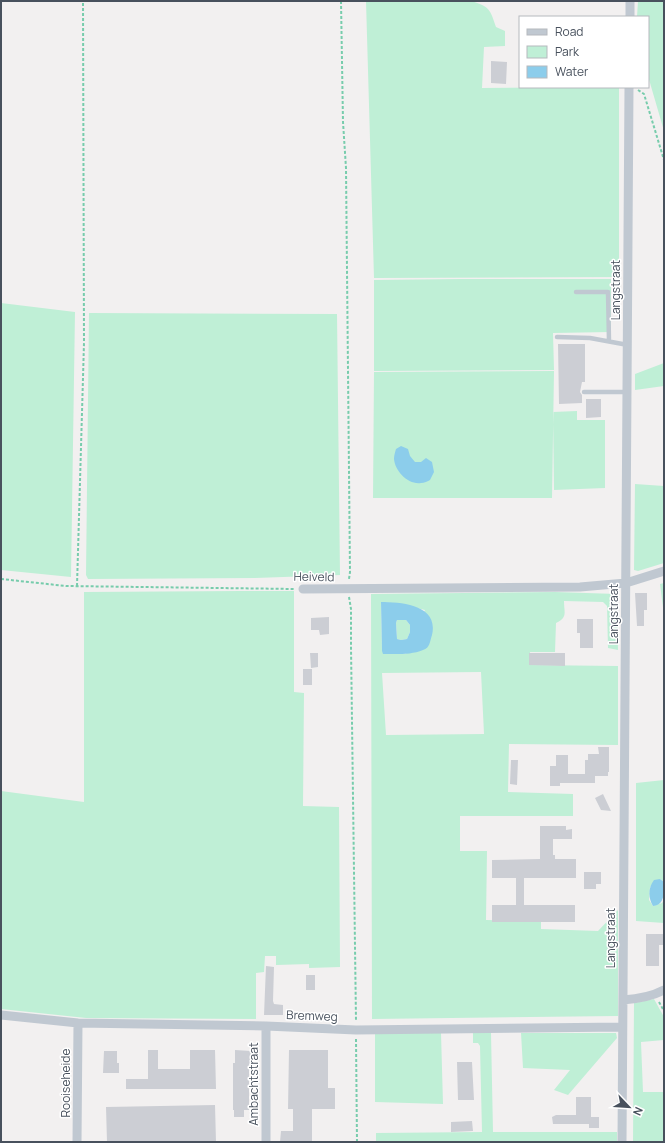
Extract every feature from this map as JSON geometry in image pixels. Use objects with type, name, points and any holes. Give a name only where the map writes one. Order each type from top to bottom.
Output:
[{"type":"street","points":[[630,1],[630,16]]},
{"type":"street","name":"Langstraat","points":[[622,1142],[630,88]]},
{"type":"street","name":"Heiveld","points":[[303,589],[580,587],[626,583],[664,571]]},
{"type":"street","points":[[623,1000],[645,997],[664,990]]},
{"type":"street","name":"Bremweg","points":[[1,1015],[78,1023],[266,1026],[356,1030],[622,1027]]},
{"type":"street","name":"Rooiseheide","points":[[77,1142],[78,1023]]},
{"type":"street","name":"Ambachtstraat","points":[[266,1026],[266,1142]]},
{"type":"lane","points":[[576,292],[608,292],[609,341]]},
{"type":"lane","points":[[557,337],[590,338],[628,345]]},
{"type":"lane","points":[[584,392],[627,392]]},
{"type":"path","points":[[77,586],[84,343],[83,1]]},
{"type":"path","points":[[341,1],[343,122],[346,168],[350,572],[348,589],[351,616],[357,1142]]},
{"type":"path","points":[[632,88],[644,94],[664,160]]},
{"type":"path","name":"Heiveld","points":[[1,578],[77,586],[303,589]]},
{"type":"green space","points":[[366,1],[471,1],[486,7],[492,16],[496,27],[505,31],[505,46],[484,47],[482,88],[619,88],[619,277],[374,278]]},
{"type":"green space","points":[[638,1],[664,1],[664,131],[649,79],[649,16],[637,16]]},
{"type":"green space","points":[[611,279],[611,332],[553,333],[554,370],[374,371],[374,280]]},
{"type":"green space","points":[[1,303],[75,312],[71,577],[1,570]]},
{"type":"green space","points":[[89,313],[337,314],[340,575],[255,578],[88,579],[86,575]]},
{"type":"green space","points":[[664,363],[664,386],[635,390],[635,374]]},
{"type":"green space","points":[[554,371],[552,498],[373,498],[374,372]]},
{"type":"green space","points":[[577,411],[577,420],[605,420],[605,488],[554,490],[553,412]]},
{"type":"green space","points":[[635,484],[664,486],[664,563],[638,571],[634,570]]},
{"type":"green space","points":[[664,583],[664,615],[660,584]]},
{"type":"green space","points":[[294,591],[294,692],[304,693],[303,806],[339,807],[340,967],[309,968],[309,964],[276,965],[276,956],[265,956],[264,972],[256,973],[256,1019],[86,1018],[1,1009],[1,791],[84,802],[84,592]]},
{"type":"green space","points":[[555,592],[617,594],[618,650],[608,648],[607,606],[603,602],[564,601],[564,617],[556,623],[555,652],[530,652],[531,665],[618,666],[618,745],[509,744],[508,792],[573,794],[573,816],[460,816],[460,851],[487,851],[486,920],[541,921],[541,929],[598,931],[618,910],[618,1016],[372,1019],[371,594]],"holes":[[[381,602],[400,604],[425,610],[406,654],[382,651]],[[481,672],[484,734],[386,735],[382,673]]]},
{"type":"green space","points":[[397,620],[406,620],[410,625],[410,632],[407,639],[397,639]]},
{"type":"green space","points":[[664,780],[664,882],[660,879],[650,887],[649,900],[653,906],[662,903],[664,900],[664,923],[636,921],[636,783]]},
{"type":"green space","points":[[654,999],[664,1017],[664,1040],[641,1042],[643,1092],[664,1092],[664,1142],[633,1142],[634,1003]]},
{"type":"green space","points":[[375,1033],[441,1033],[443,1104],[375,1102]]},
{"type":"green space","points":[[473,1033],[491,1033],[493,1132],[617,1132],[617,1142],[376,1142],[376,1133],[482,1132],[480,1046],[478,1043],[473,1043]]},
{"type":"green space","points":[[521,1033],[616,1033],[617,1038],[568,1095],[554,1090],[570,1070],[523,1068]]},
{"type":"water","points":[[401,446],[408,449],[410,456],[415,462],[421,462],[426,458],[432,462],[434,472],[430,480],[423,483],[416,483],[411,482],[403,476],[395,464],[394,458],[396,449]]},
{"type":"water","points":[[381,602],[399,603],[417,607],[430,617],[433,625],[432,635],[427,648],[418,652],[404,654],[383,654]],"holes":[[[397,620],[406,620],[410,625],[410,632],[407,639],[397,639]]]},
{"type":"water","points":[[660,879],[664,882],[662,901],[653,906],[651,903],[650,890],[654,880]]},
{"type":"building","points":[[491,61],[507,62],[506,84],[491,83]]},
{"type":"building","points":[[558,344],[585,344],[585,382],[582,382],[580,392],[582,395],[582,403],[559,404]]},
{"type":"building","points":[[586,399],[601,399],[601,417],[586,418]]},
{"type":"building","points":[[635,593],[647,593],[647,610],[644,610],[644,626],[637,626]]},
{"type":"building","points":[[329,617],[329,634],[320,635],[319,630],[311,630],[311,618]]},
{"type":"building","points":[[577,619],[593,619],[593,648],[580,648],[580,633],[577,633]]},
{"type":"building","points":[[310,653],[318,653],[318,667],[311,668]]},
{"type":"building","points":[[529,653],[565,653],[565,666],[529,665]]},
{"type":"building","points":[[303,669],[312,669],[312,685],[303,685]]},
{"type":"building","points":[[598,747],[609,747],[608,776],[595,776],[595,783],[560,783],[560,786],[550,786],[550,766],[556,766],[556,755],[568,755],[568,774],[585,774],[585,760],[588,760],[588,754],[599,754]]},
{"type":"building","points":[[511,760],[518,760],[517,785],[510,784]]},
{"type":"building","points":[[603,794],[611,811],[601,810],[595,798]]},
{"type":"building","points":[[540,826],[566,826],[566,830],[572,829],[572,839],[553,839],[553,855],[555,855],[555,859],[576,859],[576,878],[524,878],[524,905],[575,905],[575,922],[492,922],[492,905],[516,905],[516,878],[492,878],[492,860],[540,859]]},
{"type":"building","points":[[584,872],[601,872],[601,884],[596,884],[596,889],[584,889]]},
{"type":"building","points":[[646,934],[664,934],[664,945],[659,945],[659,966],[646,966]]},
{"type":"building","points":[[266,966],[274,967],[273,1001],[274,1004],[283,1005],[283,1015],[264,1015]]},
{"type":"building","points":[[306,975],[315,975],[315,990],[306,990]]},
{"type":"building","points":[[148,1050],[158,1050],[158,1069],[190,1069],[190,1050],[215,1050],[216,1089],[126,1089],[126,1079],[148,1079]]},
{"type":"building","points":[[235,1050],[251,1051],[251,1064],[249,1064],[249,1110],[244,1110],[244,1117],[234,1117],[233,1110],[233,1063],[235,1063]]},
{"type":"building","points":[[289,1050],[328,1050],[328,1088],[335,1088],[335,1109],[312,1109],[312,1142],[280,1142],[281,1131],[293,1131],[293,1109],[288,1109]]},
{"type":"building","points":[[104,1051],[117,1051],[119,1073],[103,1073]]},
{"type":"building","points":[[457,1062],[472,1062],[474,1100],[458,1100]]},
{"type":"building","points":[[576,1097],[591,1097],[591,1117],[599,1117],[599,1128],[589,1128],[589,1124],[553,1124],[552,1117],[556,1115],[576,1115]]},
{"type":"building","points":[[215,1105],[216,1142],[107,1142],[106,1107]]},
{"type":"building","points":[[472,1121],[473,1131],[451,1132],[451,1122]]}]
